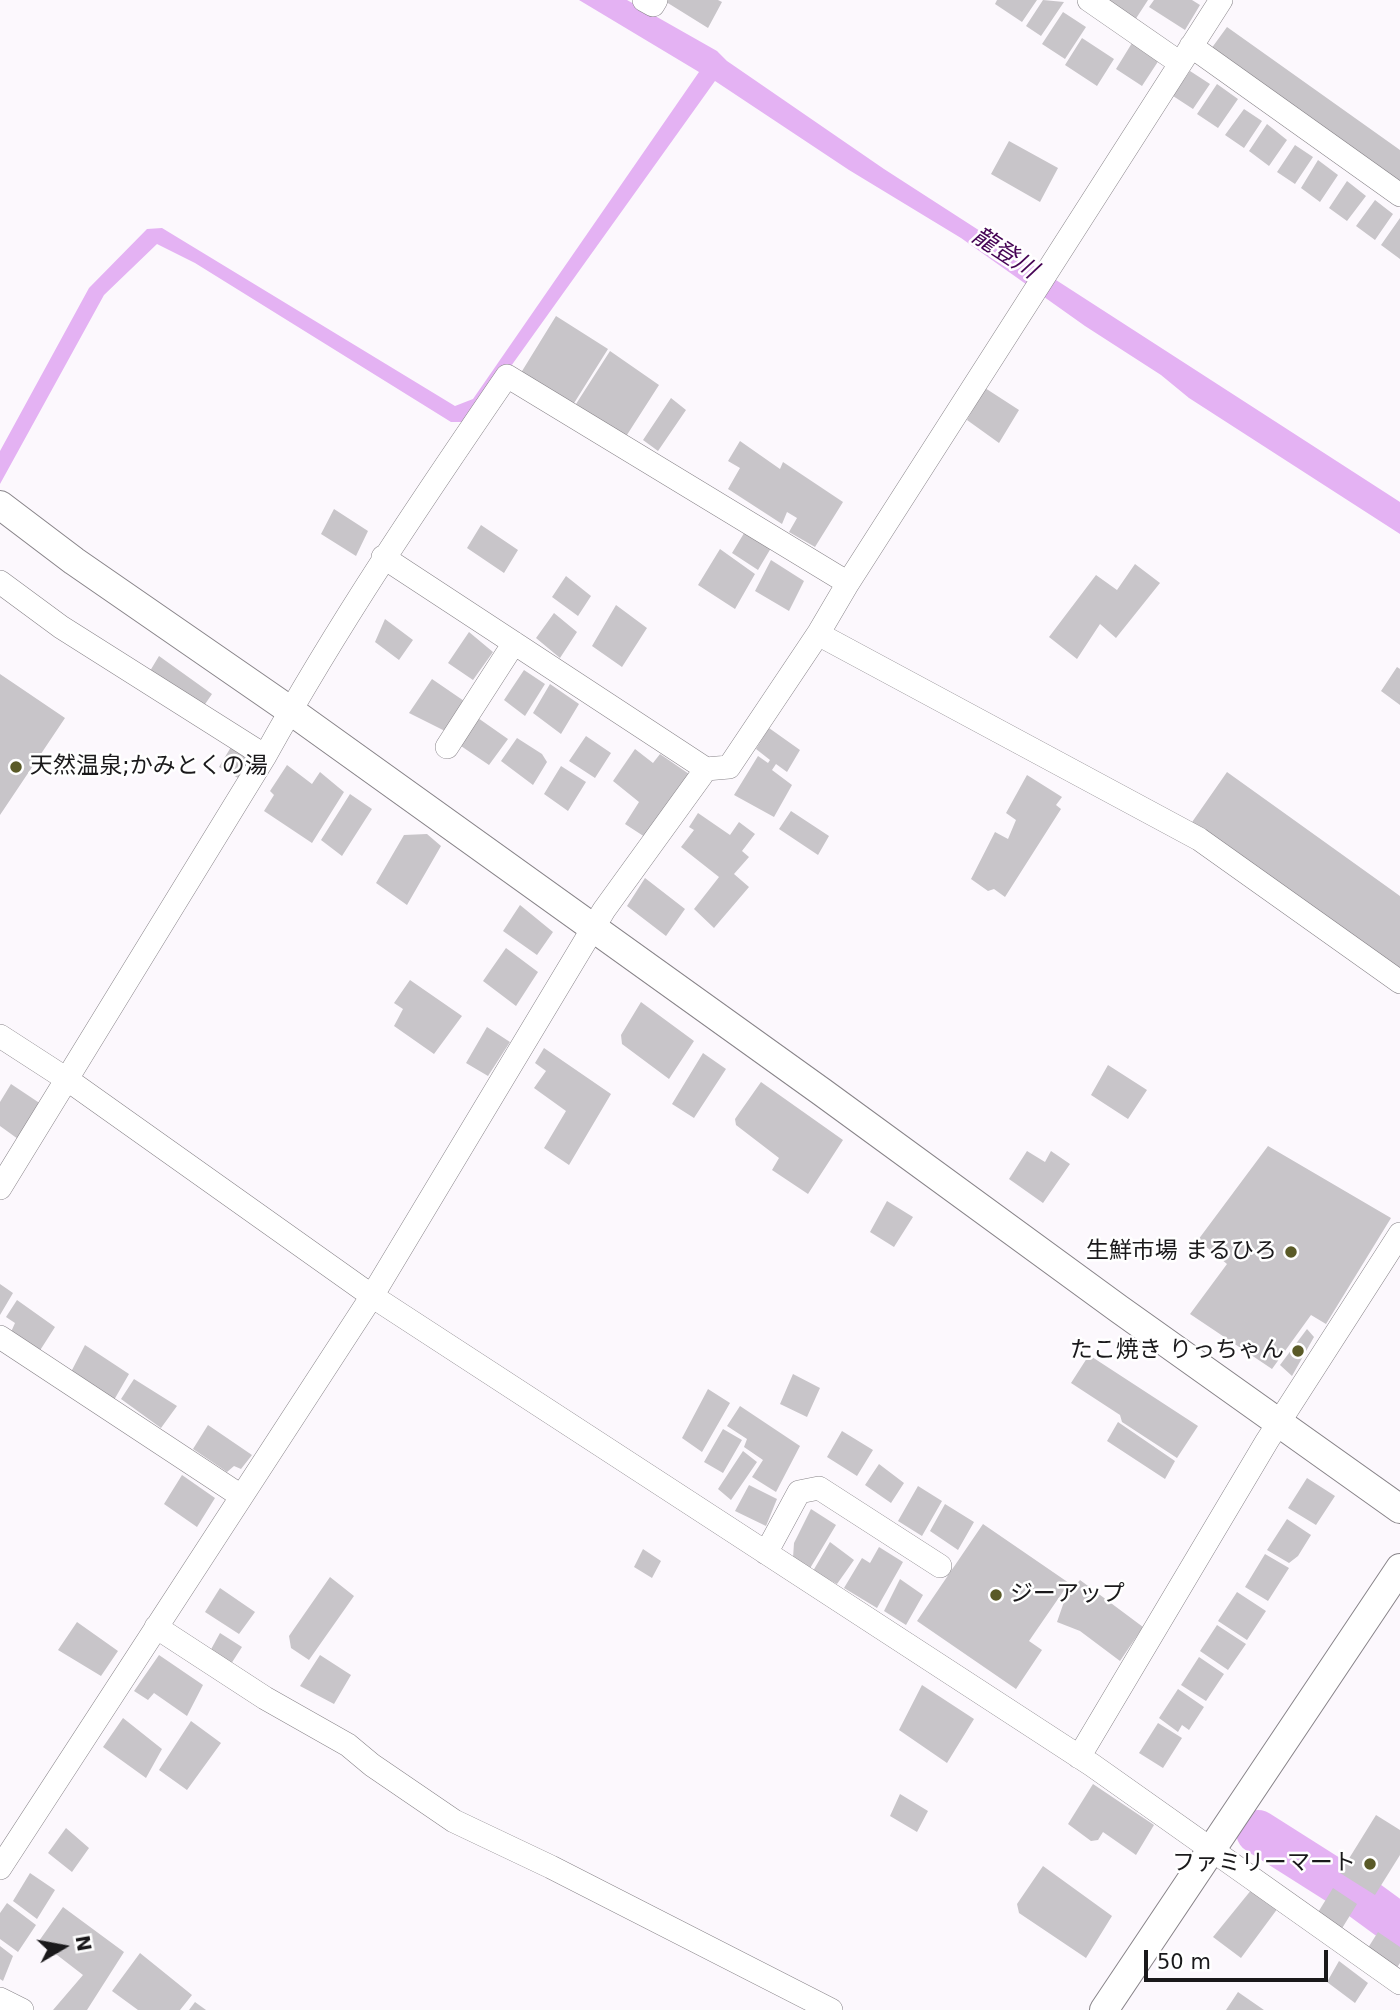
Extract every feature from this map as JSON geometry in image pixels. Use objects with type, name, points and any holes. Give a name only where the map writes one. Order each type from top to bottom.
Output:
[{"type":"street","points":[[644,0],[653,5],[656,0]]},
{"type":"street","points":[[1089,0],[1185,55],[1400,195]]},
{"type":"street","points":[[383,557],[706,768],[729,767],[818,634],[1220,0]]},
{"type":"street","points":[[0,1188],[265,756],[383,557],[507,376],[848,583]]},
{"type":"street","points":[[0,505],[74,561],[291,711],[1400,1509]]},
{"type":"street","points":[[0,582],[61,627],[265,756]]},
{"type":"street","points":[[818,634],[1199,839],[1400,982]]},
{"type":"street","points":[[447,747],[514,643]]},
{"type":"street","points":[[0,1868],[372,1296],[593,929],[706,768]]},
{"type":"street","points":[[0,1037],[68,1080],[372,1296],[1079,1757],[1400,1983]]},
{"type":"street","points":[[1079,1757],[1280,1423],[1400,1234]]},
{"type":"street","points":[[0,1337],[241,1496]]},
{"type":"street","points":[[766,1553],[799,1492],[819,1488],[940,1566]]},
{"type":"street","points":[[1104,2010],[1400,1568]]},
{"type":"street","points":[[156,1627],[265,1698],[348,1745],[372,1765],[454,1821],[551,1867],[831,2010]]},
{"type":"street","points":[[0,1999],[22,2010]]},
{"type":"water","name":"龍登川","points":[[579,0],[627,0],[717,51],[727,61],[884,169],[1400,502],[1400,534],[1189,398],[1161,375],[1085,326],[961,238],[849,170],[715,81],[471,422],[451,422],[195,263],[157,244],[104,295],[0,484],[0,451],[89,288],[147,229],[162,228],[455,406],[473,399],[699,72]]},
{"type":"building","points":[[663,0],[718,0],[722,2],[708,28]]},
{"type":"building","points":[[997,0],[1037,0],[1022,22],[995,4]]},
{"type":"building","points":[[1043,0],[1064,2],[1041,36],[1026,26]]},
{"type":"building","points":[[1148,0],[1135,20],[1108,2]]},
{"type":"building","points":[[1154,0],[1192,0],[1200,5],[1185,30],[1149,7]]},
{"type":"building","points":[[1063,12],[1086,27],[1065,59],[1042,44]]},
{"type":"building","points":[[1227,27],[1400,150],[1400,185],[1211,49]]},
{"type":"building","points":[[1082,38],[1114,59],[1097,86],[1065,65]]},
{"type":"building","points":[[1132,43],[1159,60],[1142,86],[1116,69]]},
{"type":"building","points":[[1190,71],[1210,84],[1193,109],[1173,96]]},
{"type":"building","points":[[1217,84],[1238,99],[1218,128],[1197,114]]},
{"type":"building","points":[[1244,109],[1262,121],[1244,148],[1225,135]]},
{"type":"building","points":[[1267,124],[1287,140],[1269,166],[1249,151]]},
{"type":"building","points":[[1009,141],[1058,168],[1040,202],[991,174]]},
{"type":"building","points":[[1295,145],[1313,157],[1295,184],[1277,172]]},
{"type":"building","points":[[1318,160],[1338,175],[1320,202],[1301,188]]},
{"type":"building","points":[[1347,181],[1366,196],[1347,221],[1329,208]]},
{"type":"building","points":[[1375,200],[1393,214],[1375,240],[1356,226]]},
{"type":"building","points":[[1400,218],[1400,259],[1381,245]]},
{"type":"building","points":[[556,316],[608,349],[571,408],[519,376]]},
{"type":"building","points":[[610,351],[659,385],[625,438],[576,404]]},
{"type":"building","points":[[985,388],[1019,410],[999,443],[967,420]]},
{"type":"building","points":[[671,398],[686,410],[658,451],[643,440]]},
{"type":"building","points":[[740,441],[780,469],[783,462],[843,502],[815,547],[789,532],[797,518],[787,512],[782,524],[728,489],[740,468],[728,461]]},
{"type":"building","points":[[334,509],[368,531],[356,556],[321,534]]},
{"type":"building","points":[[481,525],[518,550],[504,573],[467,548]]},
{"type":"building","points":[[746,530],[771,548],[758,570],[732,553]]},
{"type":"building","points":[[720,549],[755,574],[735,609],[698,585]]},
{"type":"building","points":[[771,560],[804,581],[789,611],[755,591]]},
{"type":"building","points":[[1135,564],[1160,583],[1116,638],[1100,624],[1077,659],[1049,637],[1096,575],[1117,590]]},
{"type":"building","points":[[566,576],[591,596],[578,616],[552,597]]},
{"type":"building","points":[[616,605],[647,628],[622,667],[592,646]]},
{"type":"building","points":[[554,613],[577,632],[560,658],[536,638]]},
{"type":"building","points":[[385,619],[413,640],[399,660],[375,642]]},
{"type":"building","points":[[469,632],[493,652],[473,680],[448,663]]},
{"type":"building","points":[[159,656],[212,694],[199,713],[147,676]]},
{"type":"building","points":[[1397,667],[1400,669],[1400,705],[1381,691]]},
{"type":"building","points":[[524,670],[545,684],[525,716],[504,700]]},
{"type":"building","name":"天然温泉;かみとくの湯","points":[[0,674],[65,718],[0,815]]},
{"type":"building","points":[[432,679],[467,703],[447,732],[409,713]]},
{"type":"building","points":[[550,684],[579,704],[561,734],[533,713]]},
{"type":"building","points":[[478,718],[508,739],[489,765],[461,746]]},
{"type":"building","points":[[769,728],[800,750],[787,772],[776,764],[772,770],[792,785],[774,817],[734,795],[758,756],[768,763],[770,760],[756,749]]},
{"type":"building","points":[[586,736],[611,753],[595,778],[569,761]]},
{"type":"building","points":[[517,738],[542,754],[547,762],[533,785],[501,761]]},
{"type":"building","points":[[231,747],[257,762],[245,782],[219,767]]},
{"type":"building","points":[[635,749],[653,763],[660,754],[689,774],[648,839],[625,824],[639,802],[613,781]]},
{"type":"building","points":[[287,765],[312,784],[320,772],[344,792],[312,843],[264,811],[274,795],[270,791]]},
{"type":"building","points":[[561,766],[586,782],[568,811],[544,794]]},
{"type":"building","points":[[1227,772],[1400,896],[1400,973],[1190,825]]},
{"type":"building","points":[[1027,775],[1062,797],[1056,805],[1061,809],[1005,897],[994,889],[988,891],[971,879],[995,832],[1008,839],[1016,820],[1006,813]]},
{"type":"building","points":[[350,794],[372,809],[342,856],[321,840]]},
{"type":"building","points":[[791,811],[829,836],[818,855],[779,829]]},
{"type":"building","points":[[698,813],[730,835],[739,822],[755,834],[742,851],[749,857],[734,874],[749,887],[714,928],[694,909],[719,877],[681,847],[694,830],[689,827]]},
{"type":"building","points":[[427,834],[441,846],[407,905],[376,883],[404,835]]},
{"type":"building","points":[[645,878],[685,909],[666,936],[627,906]]},
{"type":"building","points":[[520,905],[553,932],[537,955],[503,931]]},
{"type":"building","points":[[506,948],[538,972],[516,1006],[483,981]]},
{"type":"building","points":[[410,980],[462,1016],[434,1054],[394,1026],[403,1009],[394,1003]]},
{"type":"building","points":[[641,1002],[694,1041],[669,1079],[622,1044],[621,1035]]},
{"type":"building","points":[[487,1027],[510,1042],[488,1076],[466,1063]]},
{"type":"building","points":[[544,1048],[611,1094],[569,1165],[544,1148],[566,1111],[534,1088],[546,1071],[535,1063]]},
{"type":"building","points":[[703,1053],[726,1069],[694,1118],[672,1104]]},
{"type":"building","points":[[1108,1065],[1147,1090],[1128,1119],[1091,1095]]},
{"type":"building","points":[[761,1082],[843,1140],[808,1194],[772,1170],[779,1158],[736,1125],[735,1119]]},
{"type":"building","points":[[11,1084],[41,1104],[18,1139],[0,1126],[0,1102]]},
{"type":"building","name":"生鮮市場 まるひろ","points":[[1268,1146],[1391,1218],[1326,1324],[1311,1315],[1272,1369],[1190,1314],[1227,1264],[1198,1240]]},
{"type":"building","points":[[1027,1151],[1045,1162],[1051,1151],[1070,1164],[1043,1203],[1009,1179]]},
{"type":"building","points":[[887,1201],[913,1217],[894,1247],[870,1232]]},
{"type":"building","points":[[0,1284],[13,1293],[0,1315]]},
{"type":"building","points":[[17,1300],[55,1327],[39,1352],[11,1332],[15,1323],[6,1317]]},
{"type":"building","name":"たこ焼き りっちゃん","points":[[1307,1329],[1314,1337],[1292,1376],[1280,1365]]},
{"type":"building","points":[[85,1345],[129,1374],[114,1400],[71,1372]]},
{"type":"building","points":[[1089,1355],[1198,1426],[1177,1458],[1122,1422],[1120,1415],[1071,1383]]},
{"type":"building","points":[[793,1374],[820,1388],[807,1417],[780,1404]]},
{"type":"building","points":[[134,1379],[177,1406],[161,1428],[121,1399]]},
{"type":"building","points":[[708,1389],[730,1403],[702,1452],[682,1438]]},
{"type":"building","points":[[740,1406],[800,1446],[776,1492],[752,1477],[763,1460],[744,1447],[747,1439],[727,1426]]},
{"type":"building","points":[[1118,1422],[1175,1461],[1165,1479],[1107,1441]]},
{"type":"building","points":[[208,1425],[252,1455],[241,1469],[234,1466],[227,1472],[193,1449]]},
{"type":"building","points":[[723,1429],[742,1440],[723,1473],[704,1462]]},
{"type":"building","points":[[842,1431],[873,1450],[857,1476],[827,1457]]},
{"type":"building","points":[[743,1451],[757,1462],[731,1500],[718,1489]]},
{"type":"building","points":[[879,1464],[904,1483],[891,1503],[865,1485]]},
{"type":"building","points":[[182,1475],[215,1498],[197,1527],[164,1504]]},
{"type":"building","points":[[1307,1478],[1335,1496],[1316,1525],[1288,1508]]},
{"type":"building","points":[[749,1485],[777,1499],[766,1526],[735,1511]]},
{"type":"building","points":[[918,1486],[942,1501],[922,1536],[898,1521]]},
{"type":"building","points":[[945,1504],[974,1522],[958,1550],[930,1531]]},
{"type":"building","points":[[811,1509],[836,1525],[809,1570],[793,1558],[794,1543]]},
{"type":"building","points":[[1287,1519],[1311,1535],[1298,1556],[1289,1563],[1267,1550]]},
{"type":"building","points":[[983,1524],[1069,1583],[1029,1641],[1042,1650],[1016,1689],[917,1621]]},
{"type":"building","points":[[830,1542],[854,1560],[837,1584],[813,1571]]},
{"type":"building","points":[[879,1547],[903,1562],[877,1608],[844,1588],[862,1558],[870,1563]]},
{"type":"building","points":[[643,1549],[661,1561],[652,1578],[634,1567]]},
{"type":"building","points":[[1265,1554],[1289,1568],[1268,1601],[1245,1587]]},
{"type":"building","points":[[330,1577],[354,1596],[309,1660],[291,1648],[289,1636]]},
{"type":"building","points":[[900,1579],[923,1595],[906,1625],[884,1611]]},
{"type":"building","points":[[1080,1580],[1143,1627],[1120,1661],[1080,1631],[1057,1622],[1066,1596]]},
{"type":"building","points":[[220,1588],[255,1612],[239,1634],[205,1612]]},
{"type":"building","points":[[1237,1592],[1266,1611],[1247,1640],[1218,1621]]},
{"type":"building","points":[[77,1622],[118,1651],[101,1676],[58,1650]]},
{"type":"building","points":[[1217,1625],[1246,1644],[1228,1670],[1200,1651]]},
{"type":"building","points":[[220,1633],[242,1647],[229,1667],[209,1653]]},
{"type":"building","points":[[159,1655],[203,1685],[187,1716],[154,1693],[148,1700],[134,1691]]},
{"type":"building","points":[[320,1655],[351,1675],[334,1704],[300,1686]]},
{"type":"building","points":[[1199,1657],[1224,1674],[1206,1701],[1181,1685]]},
{"type":"building","points":[[922,1685],[974,1719],[947,1763],[899,1730]]},
{"type":"building","points":[[1178,1689],[1204,1707],[1189,1730],[1182,1725],[1178,1732],[1159,1718]]},
{"type":"building","points":[[123,1718],[162,1749],[146,1778],[103,1747]]},
{"type":"building","points":[[191,1721],[221,1743],[187,1790],[159,1770]]},
{"type":"building","points":[[1158,1723],[1182,1738],[1163,1768],[1139,1753]]},
{"type":"building","points":[[1093,1784],[1154,1825],[1136,1855],[1103,1832],[1098,1840],[1091,1841],[1068,1824]]},
{"type":"building","points":[[900,1794],[928,1811],[917,1832],[890,1816]]},
{"type":"building","name":"ファミリーマート","points":[[1376,1815],[1400,1830],[1400,1855],[1375,1895],[1340,1873]]},
{"type":"building","points":[[66,1828],[89,1848],[72,1872],[48,1853]]},
{"type":"building","points":[[1043,1866],[1112,1916],[1086,1958],[1019,1913],[1017,1904]]},
{"type":"building","points":[[30,1873],[55,1890],[37,1919],[13,1901]]},
{"type":"building","points":[[1333,1888],[1357,1904],[1341,1930],[1317,1914]]},
{"type":"building","points":[[1252,1889],[1278,1908],[1241,1958],[1213,1937]]},
{"type":"building","points":[[7,1903],[36,1925],[18,1952],[0,1939],[0,1913]]},
{"type":"building","points":[[63,1907],[124,1952],[87,2010],[53,2010],[83,1975],[39,1941]]},
{"type":"building","points":[[1378,1932],[1400,1947],[1400,1963],[1394,1972],[1366,1951]]},
{"type":"building","points":[[0,1946],[13,1956],[3,1981],[0,1979]]},
{"type":"building","points":[[140,1953],[192,1995],[180,2010],[138,2010],[112,1991]]},
{"type":"building","points":[[1339,1961],[1368,1983],[1355,2003],[1327,1982]]},
{"type":"building","points":[[1238,1992],[1264,2010],[1226,2010]]},
{"type":"building","points":[[195,2002],[206,2010],[189,2010]]},
{"type":"waterway","points":[[1258,1832],[1359,1896],[1400,1926]]},
{"type":"place","name":"天然温泉;かみとくの湯","points":[[16,767]]},
{"type":"place","name":"生鮮市場 まるひろ","points":[[1291,1252]]},
{"type":"place","name":"たこ焼き りっちゃん","points":[[1298,1351]]},
{"type":"place","name":"ジーアップ","points":[[996,1595]]},
{"type":"place","name":"ファミリーマート","points":[[1370,1864]]}]
